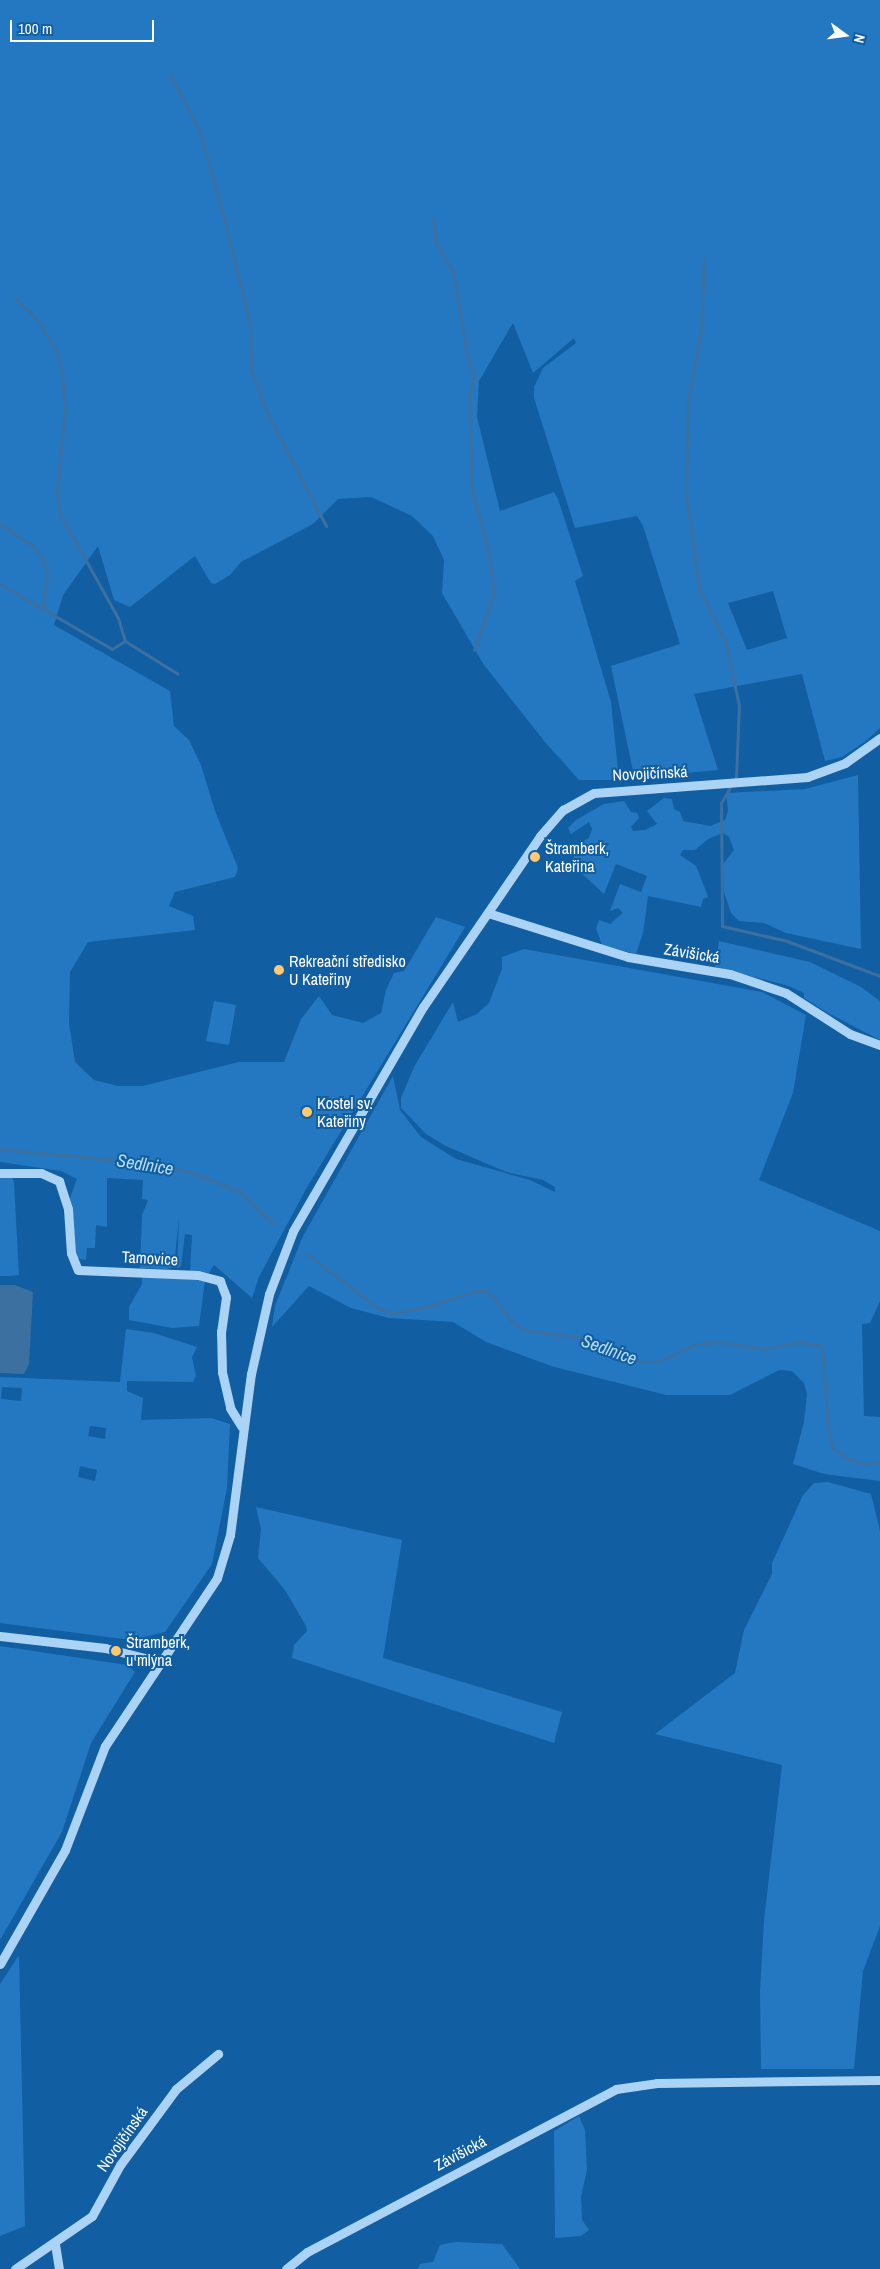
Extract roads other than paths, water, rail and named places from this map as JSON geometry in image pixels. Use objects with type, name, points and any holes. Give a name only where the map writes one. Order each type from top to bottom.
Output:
[{"type":"street","name":"Novojičínská","points":[[0,1964],[65,1850],[105,1746],[210,1593],[223,1563],[230,1535],[242,1427],[269,1294],[289,1240],[390,1060],[549,823],[563,810],[588,795],[615,790],[807,777],[845,763],[880,738]]},
{"type":"street","name":"Závišická","points":[[488,913],[628,957],[730,974],[776,990],[850,1034],[880,1046]]},
{"type":"street","name":"Tamovice","points":[[0,1173],[41,1173],[59,1181],[68,1209],[71,1253],[78,1270],[198,1276],[220,1281],[226,1297],[221,1331],[222,1372],[230,1408],[242,1427]]},
{"type":"street","points":[[0,1636],[104,1648],[161,1662]]},
{"type":"street","name":"Novojičínská","points":[[15,2269],[55,2244],[92,2216],[120,2165],[176,2089],[218,2054]]},
{"type":"street","name":"Závišická","points":[[286,2269],[307,2252],[616,2089],[657,2084],[880,2080]]},
{"type":"street","points":[[55,2244],[59,2269]]},
{"type":"waterway","points":[[170,74],[199,130],[221,206],[250,324],[251,369],[266,411],[326,526]]},
{"type":"waterway","points":[[433,220],[436,243],[453,272],[467,357],[474,375],[469,397],[472,491],[488,547],[494,593],[474,650]]},
{"type":"waterway","points":[[704,259],[701,330],[688,402],[686,493],[699,588],[725,641],[739,705],[736,777],[721,803],[722,926],[787,941],[880,976]]},
{"type":"waterway","points":[[15,298],[36,318],[56,349],[61,366],[65,409],[57,491],[59,512],[118,618],[125,641],[178,674]]},
{"type":"waterway","points":[[0,524],[33,546],[44,561],[47,575],[42,609]]},
{"type":"waterway","points":[[0,584],[112,649],[125,641]]},
{"type":"waterway","name":"Sedlnice","points":[[0,1149],[147,1163],[192,1173],[239,1191],[274,1224]]},
{"type":"waterway","name":"Sedlnice","points":[[307,1254],[378,1308],[392,1313],[426,1307],[475,1291],[485,1291],[491,1294],[512,1322],[524,1330],[588,1339],[618,1355],[642,1362],[656,1362],[697,1344],[720,1342],[766,1349],[799,1342],[822,1346],[828,1431],[833,1448],[850,1460],[865,1464],[880,1461]]},
{"type":"place","name":"Štramberk, Kateřina","points":[[535,857]]},
{"type":"place","name":"Rekreační středisko U Kateřiny","points":[[279,970]]},
{"type":"place","name":"Kostel sv. Kateřiny","points":[[307,1112]]},
{"type":"place","name":"Štramberk, u mlýna","points":[[116,1651]]}]
